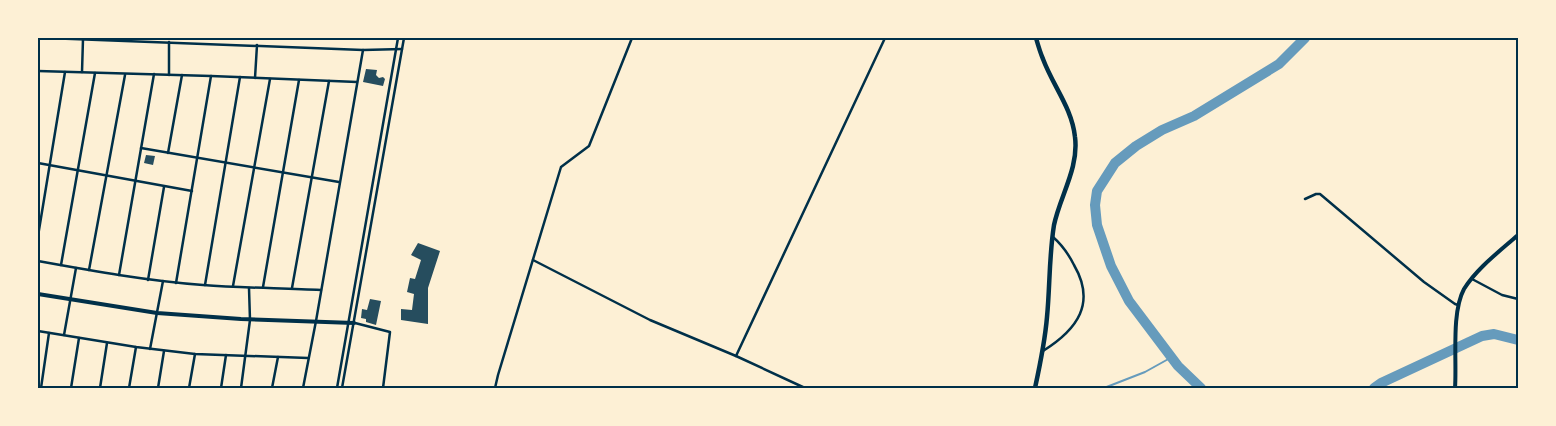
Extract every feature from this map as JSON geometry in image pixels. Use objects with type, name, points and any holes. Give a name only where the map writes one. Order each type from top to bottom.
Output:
[{"type":"main road","points":[[1035,388],[1047,317],[1053,237],[1058,208],[1072,170],[1075,137],[1067,109],[1042,59],[1036,38]]},
{"type":"street","points":[[46,38],[402,50]]},
{"type":"street","points":[[337,388],[398,38]]},
{"type":"street","points":[[342,388],[376,187],[404,38]]},
{"type":"street","points":[[495,388],[561,167],[589,146],[632,38]]},
{"type":"street","points":[[736,356],[885,38]]},
{"type":"street","points":[[82,72],[83,39]]},
{"type":"street","points":[[169,42],[169,75]]},
{"type":"street","points":[[255,78],[256,45]]},
{"type":"street","points":[[303,388],[363,50]]},
{"type":"street","points":[[38,71],[357,82]]},
{"type":"street","points":[[38,236],[64,72]]},
{"type":"street","points":[[61,265],[95,73]]},
{"type":"street","points":[[89,270],[125,74]]},
{"type":"street","points":[[119,275],[154,74]]},
{"type":"street","points":[[168,153],[182,75]]},
{"type":"street","points":[[176,283],[211,76]]},
{"type":"street","points":[[205,285],[240,77]]},
{"type":"street","points":[[233,286],[270,78]]},
{"type":"street","points":[[263,287],[299,80]]},
{"type":"street","points":[[292,288],[329,81]]},
{"type":"street","points":[[141,148],[339,182]]},
{"type":"street","points":[[38,163],[192,191]]},
{"type":"street","points":[[148,280],[164,187]]},
{"type":"street","points":[[1305,199],[1320,194],[1424,282],[1458,305]]},
{"type":"street","points":[[1455,388],[1458,305],[1464,290],[1472,279],[1518,235]]},
{"type":"street","points":[[1042,352],[1073,325],[1083,308],[1084,294],[1081,278],[1071,260],[1053,237]]},
{"type":"street","points":[[533,260],[650,320],[736,356],[805,388]]},
{"type":"street","points":[[38,261],[176,283],[321,290]]},
{"type":"street","points":[[64,335],[76,268]]},
{"type":"street","points":[[1472,279],[1502,296],[1518,299]]},
{"type":"street","points":[[150,349],[162,281]]},
{"type":"street","points":[[241,388],[250,320],[249,288]]},
{"type":"street","points":[[38,294],[157,313],[250,320],[354,323],[390,332],[383,388]]},
{"type":"street","points":[[38,331],[136,347],[195,354],[308,358]]},
{"type":"street","points":[[41,388],[49,333]]},
{"type":"street","points":[[71,388],[79,338]]},
{"type":"street","points":[[100,388],[107,342]]},
{"type":"street","points":[[129,388],[136,347]]},
{"type":"street","points":[[158,388],[164,350]]},
{"type":"street","points":[[189,388],[195,354]]},
{"type":"street","points":[[221,388],[226,355]]},
{"type":"street","points":[[272,388],[278,357]]},
{"type":"building","points":[[366,69],[377,70],[376,75],[379,78],[383,77],[385,79],[383,86],[363,82]]},
{"type":"building","points":[[146,155],[155,156],[153,165],[144,163]]},
{"type":"building","points":[[418,243],[440,251],[428,288],[428,324],[401,320],[401,309],[412,310],[414,294],[407,292],[410,278],[415,279],[421,260],[411,255]]},
{"type":"building","points":[[370,299],[381,301],[376,325],[366,322],[366,319],[361,318],[362,309],[367,310]]},
{"type":"waterway","points":[[1201,388],[1178,366],[1129,301],[1111,266],[1097,225],[1095,205],[1097,191],[1115,163],[1136,146],[1162,130],[1194,116],[1279,64],[1305,38]]},
{"type":"waterway","points":[[1374,388],[1482,336],[1494,334],[1518,340]]},
{"type":"waterway","points":[[1104,388],[1145,372],[1172,357]]}]
